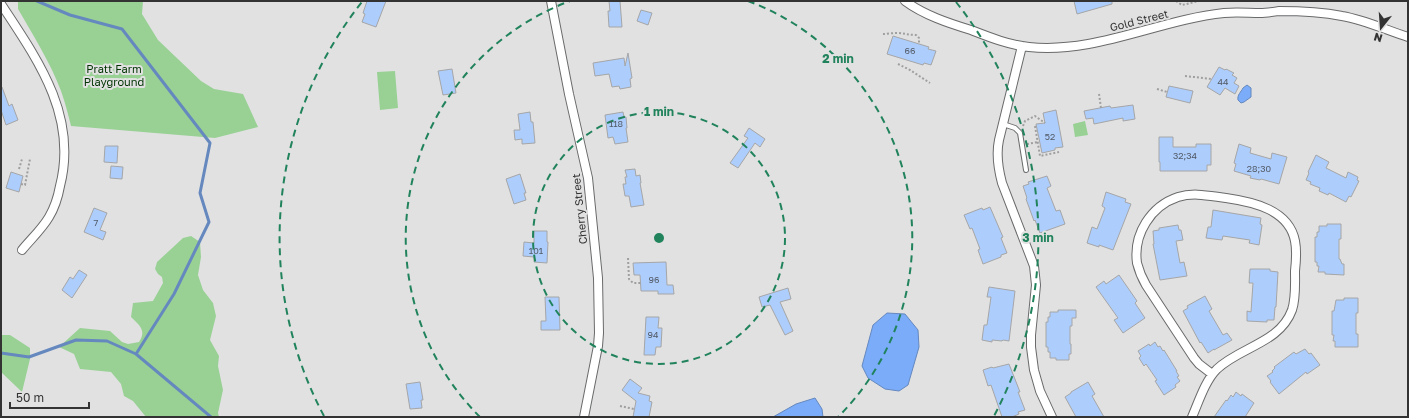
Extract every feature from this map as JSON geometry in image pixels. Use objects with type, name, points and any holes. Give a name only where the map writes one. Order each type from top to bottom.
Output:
[{"type":"street","name":"Cherry Street","points":[[551,1],[569,94],[588,178],[598,278],[598,346],[584,417]]},
{"type":"street","name":"Gold Street","points":[[905,1],[914,8],[938,19],[1022,46],[1056,48],[1080,46],[1184,20],[1225,13],[1279,11],[1322,13],[1342,16],[1408,37]]},
{"type":"street","points":[[1,4],[44,72],[59,111],[63,129],[65,154],[63,175],[54,208],[41,228],[22,250]]},
{"type":"street","points":[[1022,46],[1002,124],[997,150],[999,172],[1002,183],[1034,266],[1036,285],[1031,347],[1034,370],[1052,417]]},
{"type":"street","points":[[1192,417],[1212,374],[1226,362],[1268,337],[1284,325],[1294,304],[1296,243],[1294,236],[1281,217],[1263,206],[1231,198],[1195,194],[1168,200],[1158,207],[1143,227],[1139,238],[1137,262],[1140,274],[1146,285],[1194,358],[1212,374]]},
{"type":"lane","points":[[1002,124],[1015,128],[1020,133],[1026,170]]},
{"type":"path","points":[[1176,1],[1182,5],[1199,1]]},
{"type":"path","points":[[883,34],[905,33],[910,36],[916,35],[919,38],[919,44]]},
{"type":"path","points":[[898,64],[910,70],[930,84]]},
{"type":"path","points":[[1185,76],[1212,79]]},
{"type":"path","points":[[1157,89],[1168,92]]},
{"type":"path","points":[[1099,94],[1101,108]]},
{"type":"path","points":[[1020,133],[1025,121],[1035,116],[1044,123]]},
{"type":"path","points":[[1035,126],[1040,156],[1059,152]]},
{"type":"path","points":[[18,169],[22,159]]},
{"type":"path","points":[[21,184],[25,185],[30,159]]},
{"type":"path","points":[[628,258],[629,278],[633,283],[641,283]]},
{"type":"path","points":[[620,406],[634,409]]},
{"type":"green space","name":"Pratt Farm Playground","points":[[18,1],[143,1],[142,14],[158,40],[201,81],[214,89],[243,94],[258,127],[215,138],[71,126],[57,80],[18,9]]},
{"type":"green space","points":[[395,71],[398,108],[380,110],[377,72]]},
{"type":"green space","points":[[1085,121],[1088,135],[1075,137],[1073,124]]},
{"type":"green space","points":[[191,236],[200,242],[201,257],[198,275],[203,290],[213,303],[216,316],[210,340],[219,356],[218,366],[223,390],[218,413],[219,417],[146,417],[133,401],[124,396],[121,384],[111,372],[80,369],[74,354],[59,347],[80,328],[110,331],[122,342],[128,344],[139,342],[142,331],[139,325],[131,317],[133,303],[153,301],[163,283],[162,277],[155,269],[157,262],[183,238]]},
{"type":"green space","points":[[1,335],[10,335],[30,348],[30,359],[22,392],[1,372]]},
{"type":"water","points":[[1247,85],[1251,88],[1251,97],[1241,103],[1238,100],[1239,94]]},
{"type":"water","points":[[887,313],[905,314],[918,330],[919,347],[908,385],[899,391],[885,389],[868,378],[862,366],[873,325]]},
{"type":"water","points":[[815,398],[822,409],[823,417],[773,417],[796,404]]},
{"type":"building","points":[[367,1],[386,1],[376,27],[362,22]]},
{"type":"building","points":[[609,1],[620,1],[622,27],[609,27]]},
{"type":"building","points":[[1074,1],[1112,1],[1112,4],[1077,14]]},
{"type":"building","points":[[641,10],[652,13],[648,25],[637,21]]},
{"type":"building","points":[[893,36],[929,47],[928,49],[936,51],[931,65],[924,63],[923,65],[887,54]]},
{"type":"building","points":[[628,53],[632,78],[630,79],[631,87],[620,89],[619,86],[612,87],[609,74],[595,76],[593,63],[624,58],[625,66]]},
{"type":"building","points":[[1219,67],[1234,73],[1232,75],[1237,78],[1234,83],[1239,86],[1235,94],[1225,88],[1220,95],[1207,87]]},
{"type":"building","points":[[452,69],[456,93],[443,95],[438,71]]},
{"type":"building","points":[[1169,86],[1193,91],[1190,103],[1166,97]]},
{"type":"building","points":[[1,87],[9,106],[12,104],[18,120],[6,125],[1,110]]},
{"type":"building","points":[[1133,105],[1135,119],[1123,121],[1123,118],[1094,124],[1093,118],[1086,119],[1084,111],[1110,106],[1111,108]]},
{"type":"building","points":[[1056,110],[1063,147],[1055,148],[1055,150],[1042,153],[1036,124],[1045,123],[1043,113]]},
{"type":"building","points":[[530,112],[531,122],[533,122],[535,143],[522,144],[522,139],[515,140],[514,130],[520,130],[518,114]]},
{"type":"building","points":[[623,112],[624,117],[626,117],[628,142],[615,144],[613,137],[608,138],[605,115]]},
{"type":"building","points":[[749,128],[765,139],[760,147],[755,143],[738,168],[730,163],[748,138],[744,136]]},
{"type":"building","points":[[1159,137],[1173,137],[1173,147],[1196,147],[1196,144],[1211,144],[1211,165],[1207,165],[1207,171],[1160,171]]},
{"type":"building","points":[[1239,144],[1251,148],[1250,153],[1271,159],[1272,153],[1287,157],[1279,184],[1261,179],[1250,178],[1251,176],[1234,171],[1236,164],[1234,163]]},
{"type":"building","points":[[105,146],[118,146],[117,163],[104,162]]},
{"type":"building","points":[[1316,155],[1329,162],[1326,168],[1346,178],[1348,172],[1358,177],[1357,180],[1359,181],[1351,197],[1349,196],[1346,202],[1329,193],[1328,195],[1319,191],[1320,188],[1310,184],[1311,182],[1306,180]]},
{"type":"building","points":[[111,166],[123,167],[122,179],[110,178]]},
{"type":"building","points":[[635,169],[636,176],[640,175],[644,205],[631,207],[629,196],[625,196],[623,184],[626,184],[625,177],[627,177],[625,170]]},
{"type":"building","points":[[11,172],[23,176],[19,192],[6,188]]},
{"type":"building","points":[[520,174],[526,193],[524,193],[526,200],[514,204],[506,179]]},
{"type":"building","points":[[1047,176],[1051,186],[1047,188],[1056,211],[1060,210],[1065,224],[1040,233],[1026,199],[1023,186],[1029,184],[1028,182]]},
{"type":"building","points":[[1106,192],[1126,199],[1125,202],[1131,204],[1113,250],[1087,243],[1092,227],[1097,229],[1105,208],[1102,206]]},
{"type":"building","points":[[990,207],[1003,237],[1001,238],[1007,253],[983,264],[978,250],[980,249],[972,228],[970,229],[964,215],[982,208],[983,210]]},
{"type":"building","points":[[94,208],[107,213],[100,230],[106,232],[103,240],[84,232]]},
{"type":"building","points":[[1213,210],[1261,218],[1260,224],[1262,225],[1259,245],[1249,243],[1250,240],[1223,236],[1222,240],[1206,238],[1208,227],[1211,227]]},
{"type":"building","points":[[1327,224],[1341,224],[1339,259],[1342,264],[1344,264],[1344,275],[1318,272],[1319,266],[1317,266],[1317,262],[1315,262],[1315,237],[1317,237],[1317,232],[1319,232],[1319,226],[1327,226]]},
{"type":"building","points":[[1178,225],[1179,230],[1181,230],[1183,240],[1176,241],[1180,263],[1184,262],[1187,276],[1160,280],[1153,244],[1153,231],[1159,230],[1159,228]]},
{"type":"building","points":[[534,231],[547,231],[547,263],[534,262],[534,257],[523,256],[524,242],[534,243]]},
{"type":"building","points":[[666,262],[667,285],[673,285],[674,294],[658,294],[658,291],[641,291],[640,275],[634,275],[633,263]]},
{"type":"building","points":[[1250,269],[1270,269],[1270,271],[1278,272],[1274,320],[1267,320],[1267,322],[1247,321],[1247,311],[1251,312],[1253,283],[1249,283]]},
{"type":"building","points":[[79,270],[87,275],[72,298],[62,290],[70,277],[73,279]]},
{"type":"building","points":[[1119,275],[1137,301],[1135,303],[1145,318],[1123,333],[1114,320],[1118,318],[1096,287],[1104,281],[1106,284]]},
{"type":"building","points":[[989,287],[1015,291],[1009,341],[992,340],[992,342],[982,340],[984,325],[987,325],[991,297],[987,297]]},
{"type":"building","points":[[788,288],[791,299],[780,302],[793,331],[785,335],[770,305],[762,307],[759,297]]},
{"type":"building","points":[[1205,296],[1212,309],[1209,311],[1223,335],[1227,333],[1232,340],[1208,353],[1201,342],[1200,343],[1183,311],[1188,308],[1187,306]]},
{"type":"building","points":[[545,297],[559,297],[560,330],[541,330],[541,321],[546,321]]},
{"type":"building","points":[[1344,298],[1358,298],[1356,334],[1358,334],[1358,347],[1335,347],[1335,341],[1333,341],[1332,311],[1334,311],[1336,300],[1344,300]]},
{"type":"building","points":[[1058,310],[1076,310],[1076,318],[1072,318],[1072,326],[1070,326],[1071,354],[1069,354],[1069,360],[1056,360],[1056,358],[1050,358],[1050,352],[1048,352],[1048,347],[1046,347],[1046,322],[1048,322],[1048,317],[1050,317],[1050,312],[1058,312]]},
{"type":"building","points":[[646,317],[659,317],[658,328],[662,328],[661,347],[656,347],[655,355],[644,355]]},
{"type":"building","points":[[1155,342],[1158,347],[1160,346],[1163,351],[1164,350],[1177,371],[1179,376],[1177,377],[1180,381],[1175,385],[1176,387],[1164,395],[1155,381],[1157,380],[1146,364],[1144,366],[1139,358],[1141,356],[1138,351]]},
{"type":"building","points":[[1305,349],[1309,354],[1311,353],[1320,365],[1307,374],[1306,372],[1279,394],[1267,376],[1273,372],[1274,367],[1294,352],[1296,354]]},
{"type":"building","points":[[1009,364],[1025,410],[1018,412],[1019,414],[1012,417],[1002,417],[991,385],[988,386],[983,370]]},
{"type":"building","points":[[630,379],[642,388],[638,393],[650,396],[649,401],[652,402],[649,417],[633,417],[636,401],[622,390]]},
{"type":"building","points":[[420,382],[423,400],[421,400],[422,408],[410,409],[406,384]]},
{"type":"building","points":[[1088,382],[1095,394],[1092,396],[1104,417],[1076,417],[1065,397]]},
{"type":"building","points":[[1236,392],[1241,396],[1242,394],[1254,403],[1245,417],[1214,417],[1226,400],[1227,401],[1231,395],[1233,397]]},
{"type":"waterway","points":[[37,1],[70,15],[122,29],[210,143],[200,193],[209,222],[174,294],[136,354],[211,417]]},
{"type":"waterway","points":[[1,353],[29,357],[76,340],[107,341],[136,354]]}]
